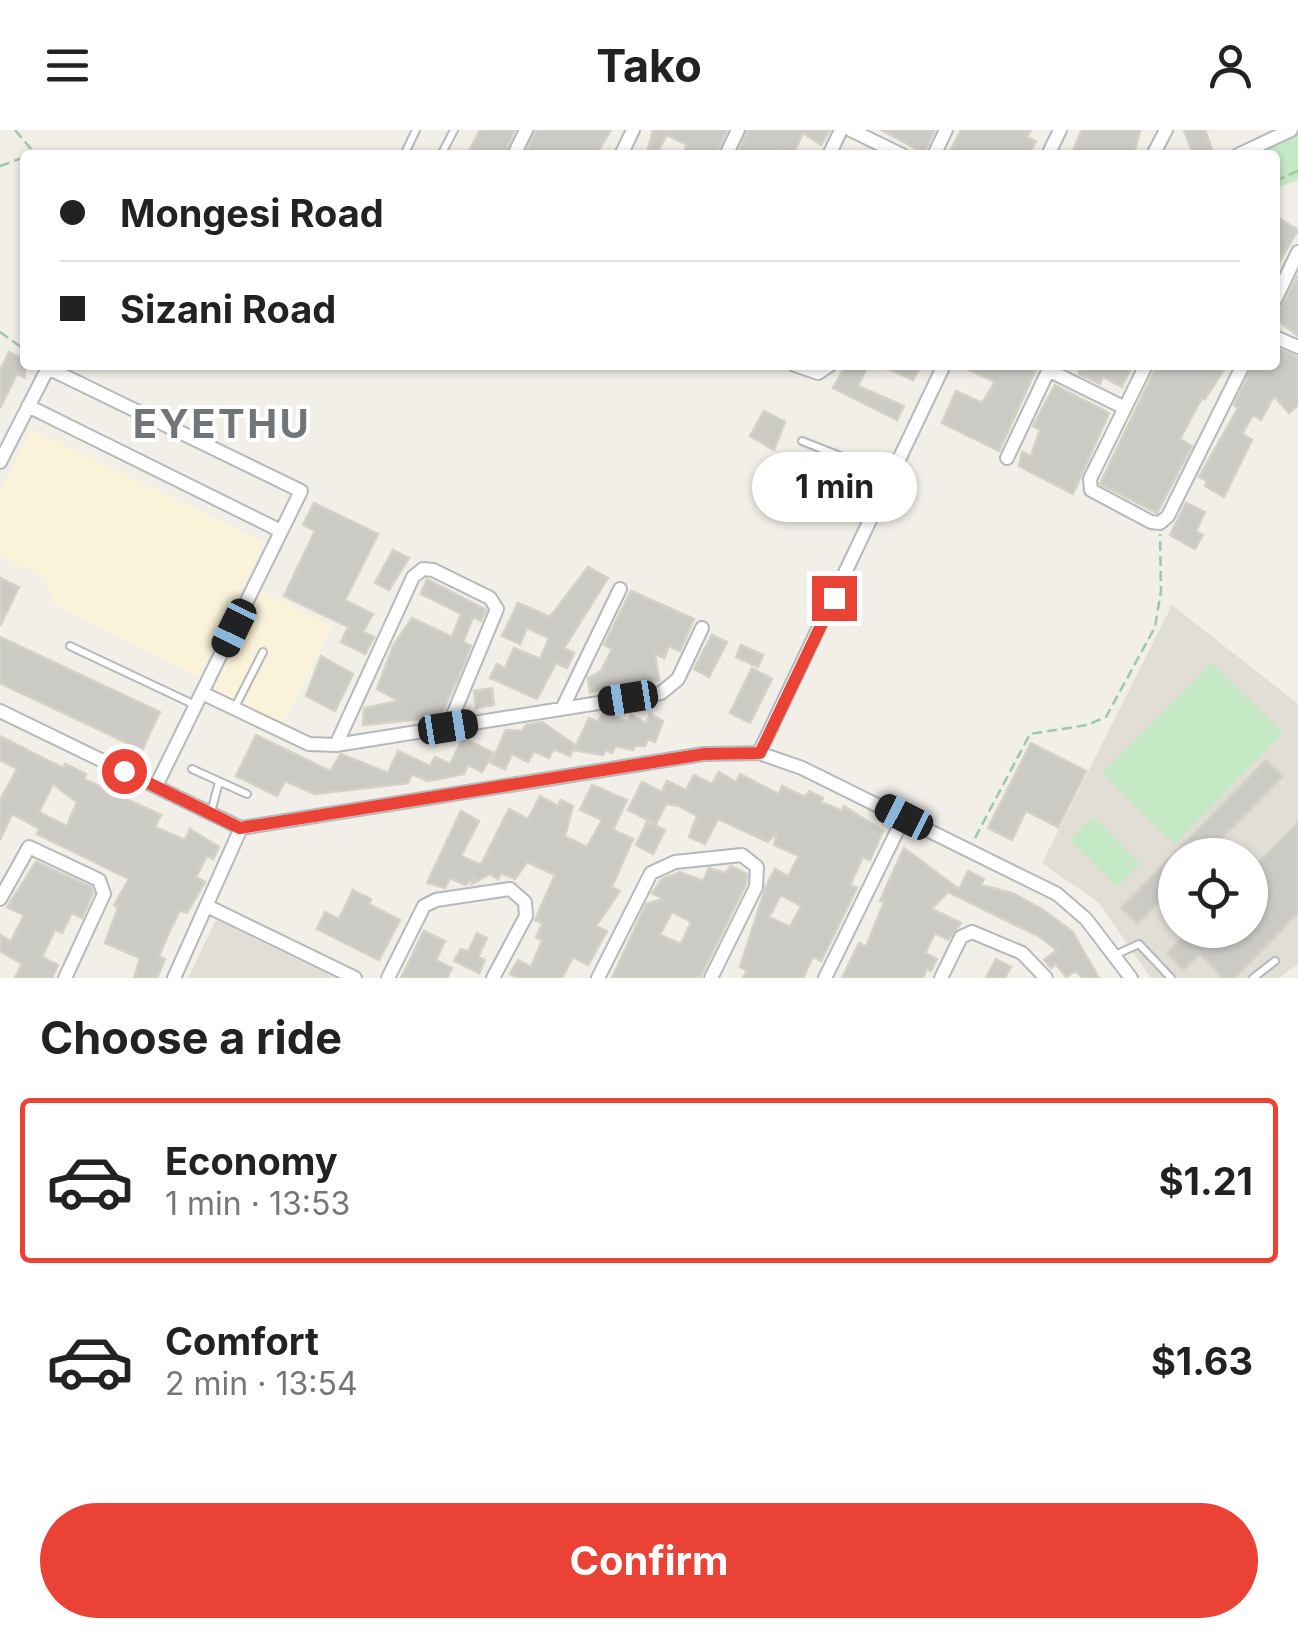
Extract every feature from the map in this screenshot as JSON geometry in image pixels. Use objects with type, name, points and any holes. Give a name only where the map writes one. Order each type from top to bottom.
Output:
[{"type":"street","points":[[851,130],[892,150]]},
{"type":"street","points":[[1249,150],[1291,130]]},
{"type":"street","points":[[1280,290],[1298,252]]},
{"type":"street","points":[[0,462],[47,370]]},
{"type":"street","points":[[52,370],[301,491],[156,786]]},
{"type":"street","points":[[760,753],[942,370]]},
{"type":"street","points":[[1007,458],[1049,370]]},
{"type":"street","points":[[1054,370],[1125,408]]},
{"type":"street","points":[[1144,370],[1090,480],[1091,490],[1150,522],[1160,523],[1168,516],[1241,370]]},
{"type":"street","points":[[28,406],[281,531]]},
{"type":"street","points":[[336,744],[354,697],[413,577],[423,569],[434,570],[490,598],[497,609],[448,727]]},
{"type":"street","points":[[562,709],[620,589]]},
{"type":"street","points":[[199,699],[234,708],[309,744],[336,744],[668,690],[678,679],[702,628]]},
{"type":"street","points":[[0,711],[240,828],[704,754],[760,753],[842,785],[1057,894],[1086,920],[1131,978]]},
{"type":"street","points":[[824,978],[904,817]]},
{"type":"street","points":[[174,978],[209,907],[240,828]]},
{"type":"street","points":[[0,900],[29,848],[99,880],[104,894],[65,978]]},
{"type":"street","points":[[598,978],[651,873],[675,862],[742,855],[757,867],[756,888],[711,978]]},
{"type":"street","points":[[388,978],[424,906],[436,900],[510,889],[525,902],[526,916],[493,978]]},
{"type":"street","points":[[209,907],[354,978]]},
{"type":"street","points":[[940,978],[958,942],[972,932],[1022,952],[1046,978]]},
{"type":"lane","points":[[802,441],[892,477]]},
{"type":"lane","points":[[70,646],[199,699]]},
{"type":"lane","points":[[234,708],[263,652]]},
{"type":"lane","points":[[192,769],[247,794]]},
{"type":"lane","points":[[210,813],[219,782]]},
{"type":"lane","points":[[1114,956],[1140,944],[1171,978]]},
{"type":"lane","points":[[1253,978],[1275,961]]},
{"type":"path","points":[[970,849],[1030,734],[1087,725],[1106,717],[1155,627],[1161,591],[1160,523]]},
{"type":"shaded area","points":[[1172,605],[1298,704],[1298,964],[1279,978],[1151,978],[1099,903],[1042,863]]},
{"type":"shaded area","points":[[216,920],[336,978],[188,978]]},
{"type":"green space","points":[[1298,130],[1298,180],[1280,187],[1280,150],[1256,150]]},
{"type":"green space","points":[[1212,663],[1283,733],[1180,838],[1168,838],[1103,773]]},
{"type":"green space","points":[[1094,817],[1140,864],[1117,887],[1070,840]]},
{"type":"sand","points":[[32,429],[265,543],[198,677],[52,603],[46,578],[0,556],[0,492]]},
{"type":"sand","points":[[260,590],[332,626],[283,724],[217,694],[215,679]]},
{"type":"building","points":[[480,130],[515,130],[506,150],[470,150]]},
{"type":"building","points":[[536,130],[611,130],[599,150],[527,150]]},
{"type":"building","points":[[653,130],[727,130],[718,150],[684,150],[687,145],[667,135],[659,150],[648,149]]},
{"type":"building","points":[[748,130],[830,130],[821,145],[803,133],[795,150],[739,150]]},
{"type":"building","points":[[881,130],[935,130],[925,150]]},
{"type":"building","points":[[961,130],[1031,130],[1027,137],[1036,141],[1032,150],[951,150]]},
{"type":"building","points":[[1082,130],[1140,130],[1135,150],[1073,150]]},
{"type":"building","points":[[1184,130],[1205,130],[1212,150],[1191,150]]},
{"type":"building","points":[[1280,219],[1298,230],[1280,261]]},
{"type":"building","points":[[1298,275],[1298,336],[1280,322],[1280,309]]},
{"type":"building","points":[[1280,350],[1298,357],[1298,405],[1289,413],[1274,396],[1261,420],[1253,415],[1242,434],[1252,440],[1224,497],[1205,486],[1207,481],[1199,477],[1238,408],[1234,405],[1251,370],[1280,370]]},
{"type":"building","points":[[9,352],[20,358],[25,378],[17,374],[0,408],[0,370]]},
{"type":"building","points":[[843,370],[866,370],[858,386],[904,406],[897,420],[833,388]]},
{"type":"building","points":[[892,370],[918,370],[913,380]]},
{"type":"building","points":[[970,370],[1036,370],[999,451],[942,423],[956,391],[982,403],[995,382]]},
{"type":"building","points":[[1079,370],[1130,370],[1122,387],[1103,377],[1100,384],[1079,374]]},
{"type":"building","points":[[1155,370],[1224,370],[1202,398],[1180,439],[1192,446],[1157,513],[1100,484]]},
{"type":"building","points":[[1055,385],[1109,413],[1073,494],[1019,466],[1022,452],[1031,456],[1040,430],[1033,426]]},
{"type":"building","points":[[764,411],[785,422],[774,450],[750,436]]},
{"type":"building","points":[[314,503],[378,534],[345,600],[373,614],[363,632],[374,637],[365,654],[341,642],[348,627],[284,596],[315,531],[303,525]]},
{"type":"building","points":[[1186,503],[1205,512],[1196,531],[1203,535],[1195,549],[1170,535]]},
{"type":"building","points":[[393,550],[409,558],[389,590],[375,583]]},
{"type":"building","points":[[588,567],[608,578],[564,648],[574,653],[567,668],[556,663],[537,699],[490,678],[497,664],[505,668],[514,648],[540,659],[549,638],[527,628],[520,644],[502,636],[518,603],[550,617]]},
{"type":"building","points":[[0,578],[19,587],[0,626]]},
{"type":"building","points":[[427,579],[486,610],[481,621],[473,617],[463,642],[471,646],[458,678],[440,717],[363,725],[364,708],[399,701],[377,689],[393,646],[412,618],[452,637],[461,614],[421,594]]},
{"type":"building","points":[[631,591],[694,619],[680,651],[669,646],[664,658],[655,654],[659,680],[590,692],[588,678],[601,671],[612,649],[604,645]]},
{"type":"building","points":[[712,635],[727,642],[709,677],[694,669]]},
{"type":"building","points":[[0,637],[160,712],[142,750],[0,683]]},
{"type":"building","points":[[741,645],[763,655],[758,667],[736,657]]},
{"type":"building","points":[[321,656],[353,674],[335,711],[306,696]]},
{"type":"building","points":[[752,668],[772,679],[750,723],[730,713]]},
{"type":"building","points":[[492,688],[494,705],[476,708],[474,691]]},
{"type":"building","points":[[603,713],[628,721],[631,715],[646,723],[650,714],[663,721],[655,742],[648,739],[645,746],[635,746],[633,750],[616,746],[612,753],[605,750],[603,755],[574,750],[589,718],[598,722]]},
{"type":"building","points":[[542,722],[575,745],[570,756],[554,749],[549,758],[534,751],[528,762],[512,754],[505,769],[491,763],[506,730],[522,731],[526,725]]},
{"type":"building","points":[[256,735],[330,771],[341,754],[388,773],[398,751],[430,766],[435,757],[450,764],[463,738],[494,753],[482,772],[468,765],[464,774],[439,779],[427,781],[412,774],[408,783],[315,794],[285,781],[277,796],[236,776]]},
{"type":"building","points":[[0,736],[63,768],[65,764],[86,774],[84,779],[161,815],[155,827],[185,840],[190,829],[219,847],[213,859],[207,856],[196,877],[205,882],[187,913],[180,910],[167,937],[159,956],[165,959],[157,978],[134,978],[140,958],[105,943],[118,908],[114,905],[129,879],[37,834],[40,829],[12,814],[0,840],[0,800],[17,769],[0,760]],"holes":[[[53,784],[77,802],[67,826],[39,812]]]},
{"type":"building","points":[[1031,743],[1086,771],[1058,827],[1026,811],[1012,840],[988,828]]},
{"type":"building","points":[[1266,760],[1283,776],[1222,838],[1190,838]]},
{"type":"building","points":[[719,772],[736,782],[740,774],[779,794],[782,786],[805,797],[809,791],[823,798],[821,802],[842,811],[844,806],[883,831],[870,860],[863,857],[850,885],[857,888],[821,961],[813,957],[803,978],[743,978],[747,970],[740,967],[775,869],[788,876],[799,856],[774,845],[777,831],[768,842],[718,819],[705,844],[689,837],[697,816],[679,806],[666,804],[656,824],[628,810],[642,782],[662,792],[667,781],[686,790],[694,775],[712,784]],"holes":[[[781,895],[801,906],[790,927],[769,917]]]},
{"type":"building","points":[[592,785],[627,800],[613,830],[633,839],[612,887],[620,891],[596,926],[607,931],[588,965],[573,957],[562,978],[518,978],[510,974],[518,960],[531,967],[542,941],[536,937],[543,923],[535,920],[555,875],[527,862],[515,879],[501,873],[498,879],[490,874],[472,884],[475,876],[466,885],[450,878],[445,888],[427,883],[461,811],[479,821],[461,856],[481,865],[509,809],[528,819],[540,796],[558,806],[561,800],[573,806],[565,836],[587,847],[602,820],[580,810]]},
{"type":"building","points":[[647,822],[665,830],[653,854],[636,845]]},
{"type":"building","points":[[1298,823],[1298,913],[1268,943],[1268,853]]},
{"type":"building","points":[[904,848],[959,889],[968,871],[984,879],[981,885],[1012,893],[1040,908],[1072,931],[1099,978],[1082,978],[1076,971],[1066,977],[1056,964],[1051,968],[1044,960],[1057,950],[1040,937],[948,892],[932,909],[961,923],[948,940],[935,933],[925,953],[937,959],[923,978],[842,978],[859,943],[866,947],[884,902],[880,901]]},
{"type":"building","points":[[36,862],[91,887],[93,893],[82,918],[72,913],[62,933],[55,930],[42,957],[58,965],[52,978],[15,978],[22,964],[0,951],[0,935],[11,941],[24,915],[7,907]]},
{"type":"building","points":[[731,866],[747,874],[746,884],[700,978],[612,978],[646,904],[663,899],[652,893],[662,879],[680,872],[703,881],[709,868],[725,873]],"holes":[[[672,912],[691,922],[681,944],[660,935]]]},
{"type":"building","points":[[1158,870],[1158,903],[1137,924],[1121,908]]},
{"type":"building","points":[[353,890],[371,899],[369,904],[400,920],[379,960],[317,929],[325,912],[339,919]]},
{"type":"building","points":[[424,931],[445,941],[436,960],[452,968],[447,978],[401,978]]},
{"type":"building","points":[[477,933],[487,938],[478,957],[485,960],[479,973],[454,961],[461,949],[468,952]]},
{"type":"building","points":[[1172,948],[1264,948],[1234,978],[1223,978],[1200,954],[1183,970],[1167,953]]},
{"type":"building","points":[[996,959],[1011,967],[1005,978],[986,978]]},
{"type":"district","name":"EYETHU","points":[[222,423]]},
{"type":"route","points":[[124,771],[240,828],[704,754],[760,753],[834,598]]}]
